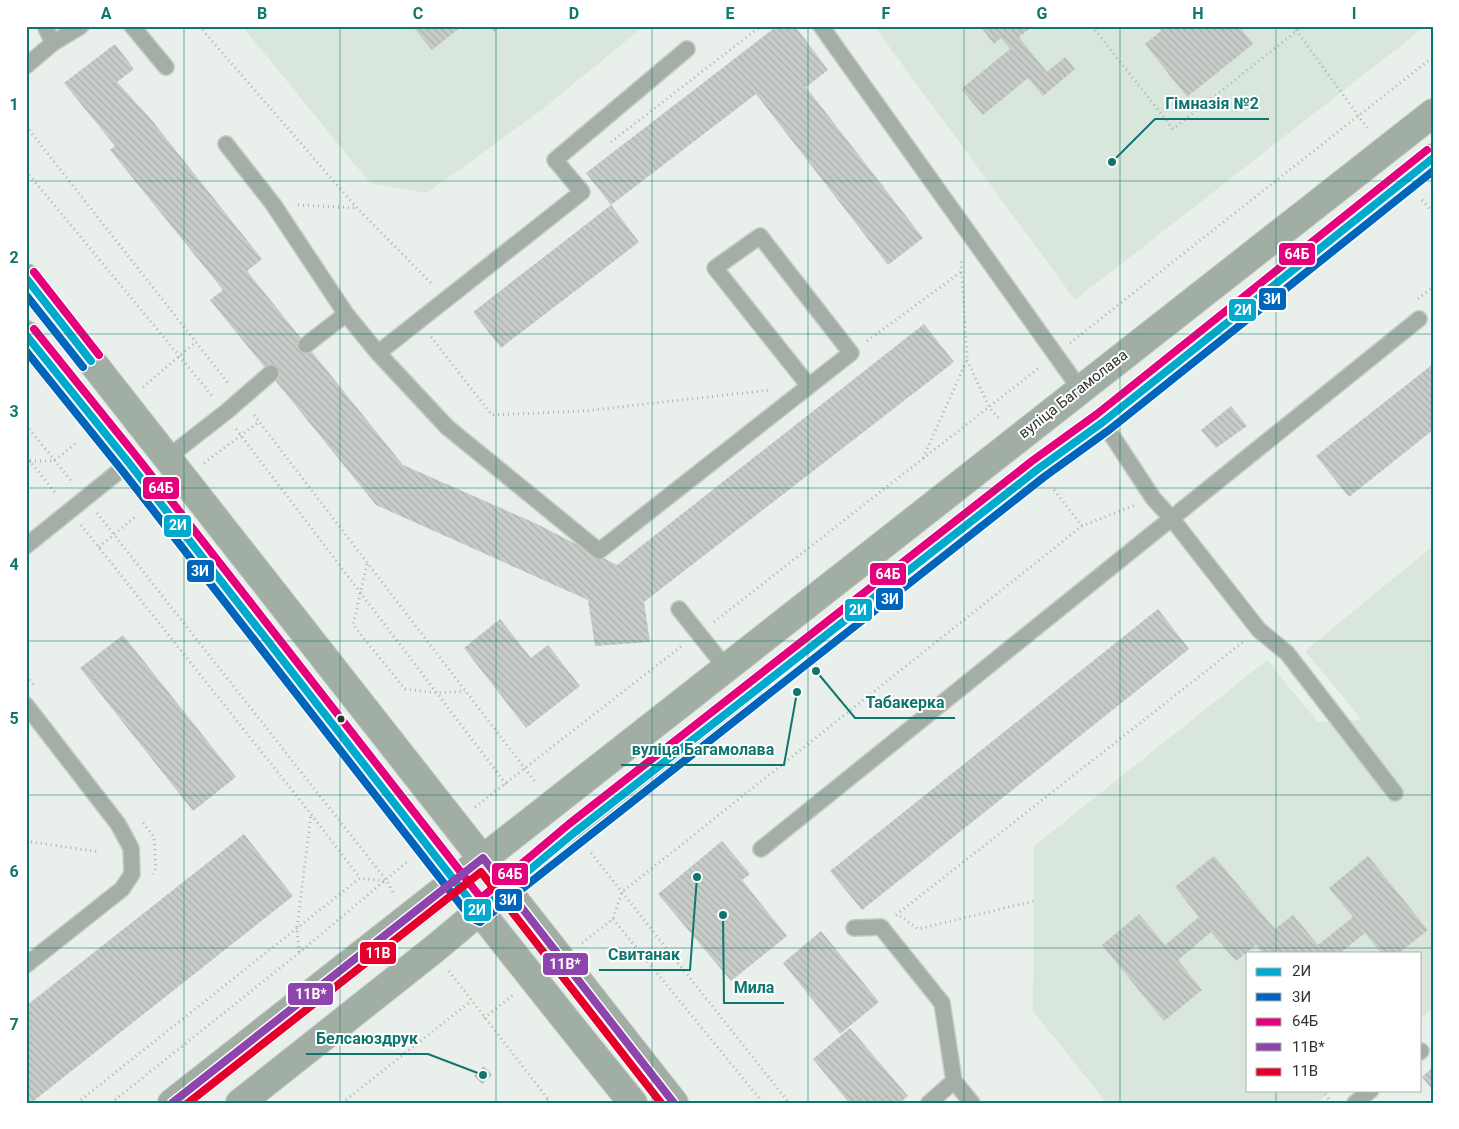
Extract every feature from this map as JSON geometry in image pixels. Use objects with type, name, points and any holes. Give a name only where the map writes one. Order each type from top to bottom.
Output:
[{"type":"main road","name":"вуліца Багамолава","points":[[172,1103],[1433,113]]},
{"type":"main road","points":[[240,1103],[433,950],[575,832],[1038,469],[1103,422],[1433,158]]},
{"type":"main road","points":[[26,278],[166,458],[484,858],[561,960],[674,1103]]},
{"type":"main road","points":[[26,335],[130,463],[479,912],[633,1103]]},
{"type":"main road","points":[[1080,389],[1103,422]]},
{"type":"lane","points":[[45,26],[53,43]]},
{"type":"lane","points":[[26,66],[53,43],[81,26]]},
{"type":"lane","points":[[132,26],[166,67]]},
{"type":"lane","points":[[822,26],[1080,389]]},
{"type":"lane","points":[[378,353],[582,192],[555,160],[687,49]]},
{"type":"lane","points":[[226,144],[273,204],[346,314],[378,353],[447,427],[599,551],[810,386],[852,353],[760,236],[715,268],[810,386]]},
{"type":"lane","points":[[306,345],[346,314]]},
{"type":"lane","points":[[761,849],[1419,319]]},
{"type":"lane","points":[[166,458],[226,412],[271,373]]},
{"type":"lane","points":[[1103,422],[1152,498],[1172,519],[1259,630],[1286,653],[1395,793]]},
{"type":"lane","points":[[26,546],[130,463]]},
{"type":"lane","points":[[679,608],[726,668]]},
{"type":"lane","points":[[26,704],[118,824],[131,848],[132,874],[122,889],[26,965]]},
{"type":"lane","points":[[854,928],[881,927],[942,1003],[954,1082],[972,1103]]},
{"type":"lane","points":[[929,1103],[954,1082]]},
{"type":"lane","points":[[1355,1103],[1369,1092]]},
{"type":"path","points":[[199,26],[357,208],[435,287],[418,320],[492,415],[584,411],[810,386]]},
{"type":"path","points":[[608,145],[761,26]]},
{"type":"path","points":[[1092,26],[1172,129],[1303,26]]},
{"type":"path","points":[[1293,26],[1385,151]]},
{"type":"path","points":[[455,823],[1433,57]]},
{"type":"path","points":[[26,126],[241,399],[525,768]]},
{"type":"path","points":[[26,171],[226,412],[241,436],[360,589],[506,784]]},
{"type":"path","points":[[1406,179],[1433,213]]},
{"type":"path","points":[[273,204],[357,208]]},
{"type":"path","points":[[852,353],[962,272],[967,360],[923,458]]},
{"type":"path","points":[[1417,300],[1433,287]]},
{"type":"path","points":[[26,425],[86,498],[387,881]]},
{"type":"path","points":[[26,456],[28,462],[70,511],[360,878]]},
{"type":"path","points":[[26,471],[28,462]]},
{"type":"path","points":[[561,960],[613,919],[622,892],[1082,526],[1152,498]]},
{"type":"path","points":[[367,563],[353,625],[405,689],[437,692],[465,691]]},
{"type":"path","points":[[881,927],[1259,630]]},
{"type":"path","points":[[26,676],[38,691]]},
{"type":"path","points":[[299,953],[297,929],[311,814]]},
{"type":"path","points":[[142,822],[154,837],[156,868],[148,882]]},
{"type":"path","points":[[575,832],[789,1103]]},
{"type":"path","points":[[26,841],[100,852]]},
{"type":"path","points":[[77,1103],[360,878],[387,881]]},
{"type":"path","points":[[111,1103],[387,881]]},
{"type":"path","points":[[897,914],[918,929],[1034,900]]},
{"type":"path","points":[[613,919],[763,1103]]},
{"type":"path","points":[[433,950],[551,1103]]},
{"type":"path","points":[[484,1018],[533,980]]},
{"type":"path","points":[[342,1103],[471,1001]]},
{"type":"path","points":[[1324,1092],[1332,1103]]},
{"type":"path","points":[[543,1103],[548,1099]]},
{"type":"shaded area","points":[[242,26],[644,26],[543,109],[427,193],[370,183]]},
{"type":"shaded area","points":[[874,26],[1426,26],[1075,300]]},
{"type":"shaded area","points":[[1433,546],[1433,1009],[1422,1017],[1422,952],[1246,952],[1246,1092],[1329,1092],[1316,1103],[1107,1103],[1033,1011],[1034,846],[1267,660],[1318,722],[1362,720],[1305,651]]},
{"type":"building","points":[[412,26],[462,26],[432,50]]},
{"type":"building","points":[[489,26],[502,26],[494,32]]},
{"type":"building","points":[[777,26],[795,26],[828,70],[806,87],[923,238],[888,265],[756,94],[611,205],[586,173]]},
{"type":"building","points":[[980,26],[1033,26],[1019,37],[1047,72],[1065,57],[1075,69],[1043,96],[1028,78],[983,115],[961,89],[1010,49],[1001,38],[994,44]]},
{"type":"building","points":[[1156,26],[1239,26],[1253,44],[1187,97],[1145,44],[1161,31]]},
{"type":"building","points":[[115,44],[134,69],[117,82],[150,118],[262,259],[247,271],[403,465],[535,523],[617,565],[924,324],[954,362],[644,602],[650,642],[595,646],[588,600],[376,505],[210,300],[223,290],[110,150],[115,146],[64,83]]},
{"type":"building","points":[[611,205],[639,242],[501,348],[473,312]]},
{"type":"building","points":[[1433,364],[1433,430],[1349,497],[1316,456]]},
{"type":"building","points":[[1231,406],[1247,426],[1216,448],[1201,430]]},
{"type":"building","points":[[1158,609],[1189,649],[862,910],[830,871]]},
{"type":"building","points":[[500,619],[531,658],[548,645],[580,686],[526,728],[464,648]]},
{"type":"building","points":[[123,635],[236,777],[193,811],[80,668]]},
{"type":"building","points":[[817,664],[823,671],[816,677],[810,670]]},
{"type":"building","points":[[244,834],[293,896],[31,1103],[26,1103],[26,1006]]},
{"type":"building","points":[[722,841],[750,874],[742,880],[787,936],[731,981],[658,894]]},
{"type":"building","points":[[1214,856],[1275,929],[1293,915],[1318,945],[1353,917],[1329,888],[1368,856],[1428,930],[1400,952],[1380,952],[1365,933],[1341,952],[1261,952],[1256,945],[1236,961],[1211,932],[1178,960],[1202,990],[1164,1021],[1102,945],[1139,914],[1165,945],[1199,917],[1175,887]]},
{"type":"building","points":[[821,931],[879,1002],[840,1034],[783,963]]},
{"type":"building","points":[[850,1028],[908,1096],[900,1103],[849,1103],[813,1059]]},
{"type":"building","points":[[484,1066],[492,1075],[482,1084],[474,1076]]},
{"type":"building","points":[[1433,1067],[1433,1090],[1422,1077]]},
{"type":"transit line","name":"64Б","points":[[34,329],[137,457],[481,898],[569,824],[1032,461],[1097,414],[1427,150]]},
{"type":"transit line","name":"2И","points":[[26,335],[129,463],[479,912],[575,832],[1038,469],[1103,422],[1433,158]]},
{"type":"transit line","name":"3И","points":[[26,351],[121,469],[471,918],[480,922],[1044,477],[1109,430],[1433,171]]},
{"type":"transit line","name":"64Б","points":[[34,272],[99,355]]},
{"type":"transit line","name":"2И","points":[[26,278],[91,361]]},
{"type":"transit line","name":"3И","points":[[26,295],[83,367]]},
{"type":"transit line","name":"11В*","points":[[172,1103],[483,858],[674,1103]]},
{"type":"transit line","name":"11В","points":[[188,1103],[481,872],[661,1103]]},
{"type":"place","name":"Гімназія №2","points":[[1112,162]]},
{"type":"place","name":"Табакерка","points":[[816,671]]},
{"type":"place","name":"вуліца Багамолава","points":[[797,692]]},
{"type":"place","name":"Свитанак","points":[[697,877]]},
{"type":"place","name":"Мила","points":[[723,915]]},
{"type":"place","name":"Белсаюздрук","points":[[483,1075]]}]
